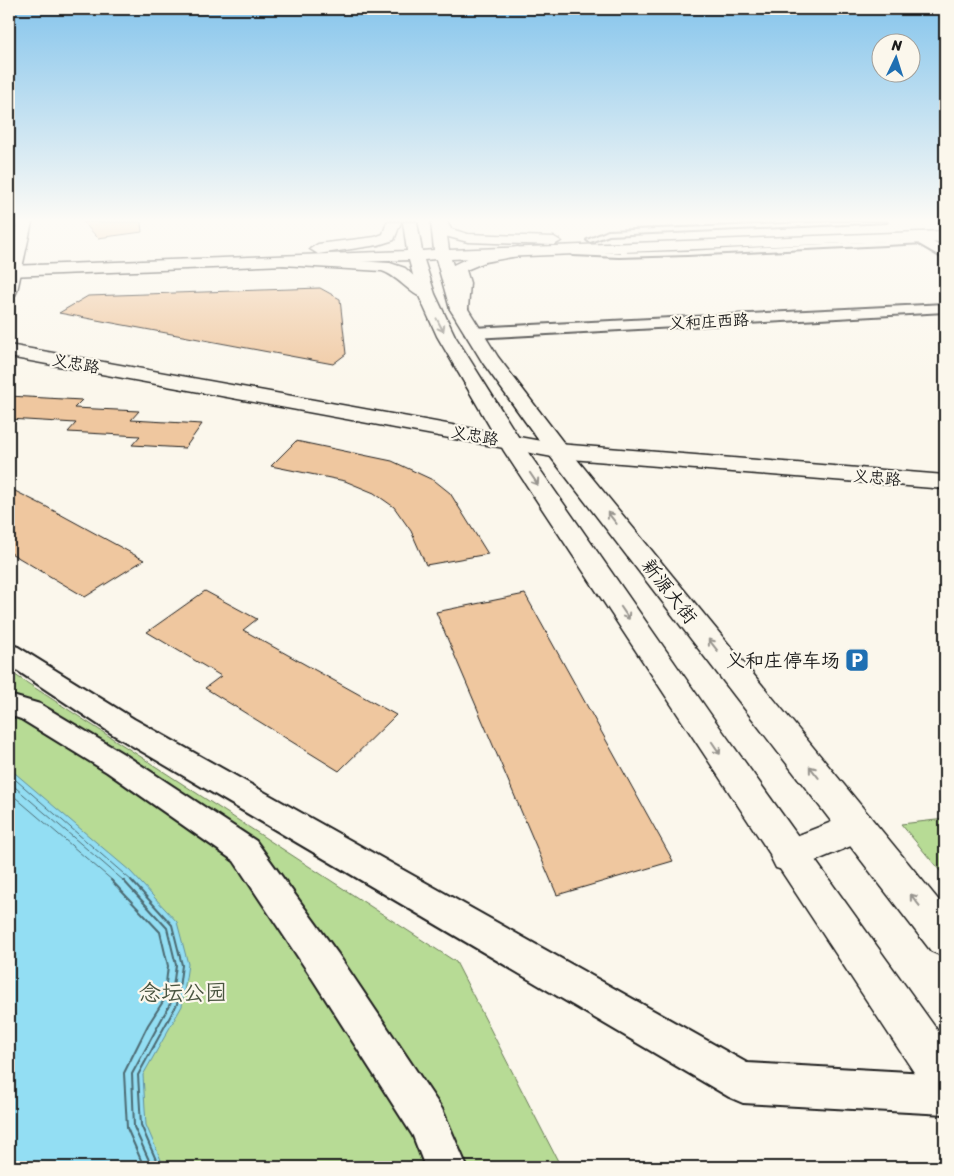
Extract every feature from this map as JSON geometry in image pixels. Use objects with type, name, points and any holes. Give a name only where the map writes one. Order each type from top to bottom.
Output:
[{"type":"main road","points":[[9,291],[11,277]]},
{"type":"main road","points":[[406,277],[425,294]]},
{"type":"main road","points":[[425,277],[425,294],[439,325],[509,442],[789,856],[945,1079]]},
{"type":"main road","name":"新源大街","points":[[441,277],[473,333],[558,451],[945,938]]},
{"type":"main road","points":[[459,309],[462,283],[460,277]]},
{"type":"main road","name":"义忠路","points":[[9,351],[558,451],[945,482]]},
{"type":"main road","points":[[789,856],[857,826]]},
{"type":"street","name":"义和庄西路","points":[[473,333],[945,308]]},
{"type":"street","points":[[9,653],[124,727],[742,1083],[945,1094]]},
{"type":"street","points":[[9,705],[30,711],[117,764],[245,851],[325,966],[428,1123],[446,1167]]},
{"type":"green space","name":"念坛公园","points":[[9,671],[456,962],[561,1167],[9,1167]]},
{"type":"green space","points":[[945,819],[945,877],[901,824]]},
{"type":"water","points":[[9,768],[130,871],[177,922],[188,964],[182,1006],[143,1075],[146,1125],[164,1167],[9,1167]]},
{"type":"building","points":[[320,288],[340,299],[346,354],[333,364],[59,313],[88,296]]},
{"type":"building","points":[[9,396],[82,400],[74,408],[139,411],[131,420],[202,424],[185,448],[132,445],[140,436],[68,432],[76,423],[9,419]]},
{"type":"building","points":[[296,441],[392,461],[435,481],[450,493],[488,554],[426,565],[411,531],[394,507],[374,493],[345,481],[271,466]]},
{"type":"building","points":[[9,488],[144,560],[85,597],[9,552]]},
{"type":"building","points":[[205,591],[257,619],[243,630],[396,715],[339,771],[205,688],[221,676],[147,632]]},
{"type":"building","points":[[525,594],[673,861],[557,895],[436,612]]},
{"type":"place","name":"义和庄停车场","points":[[857,660]]}]
